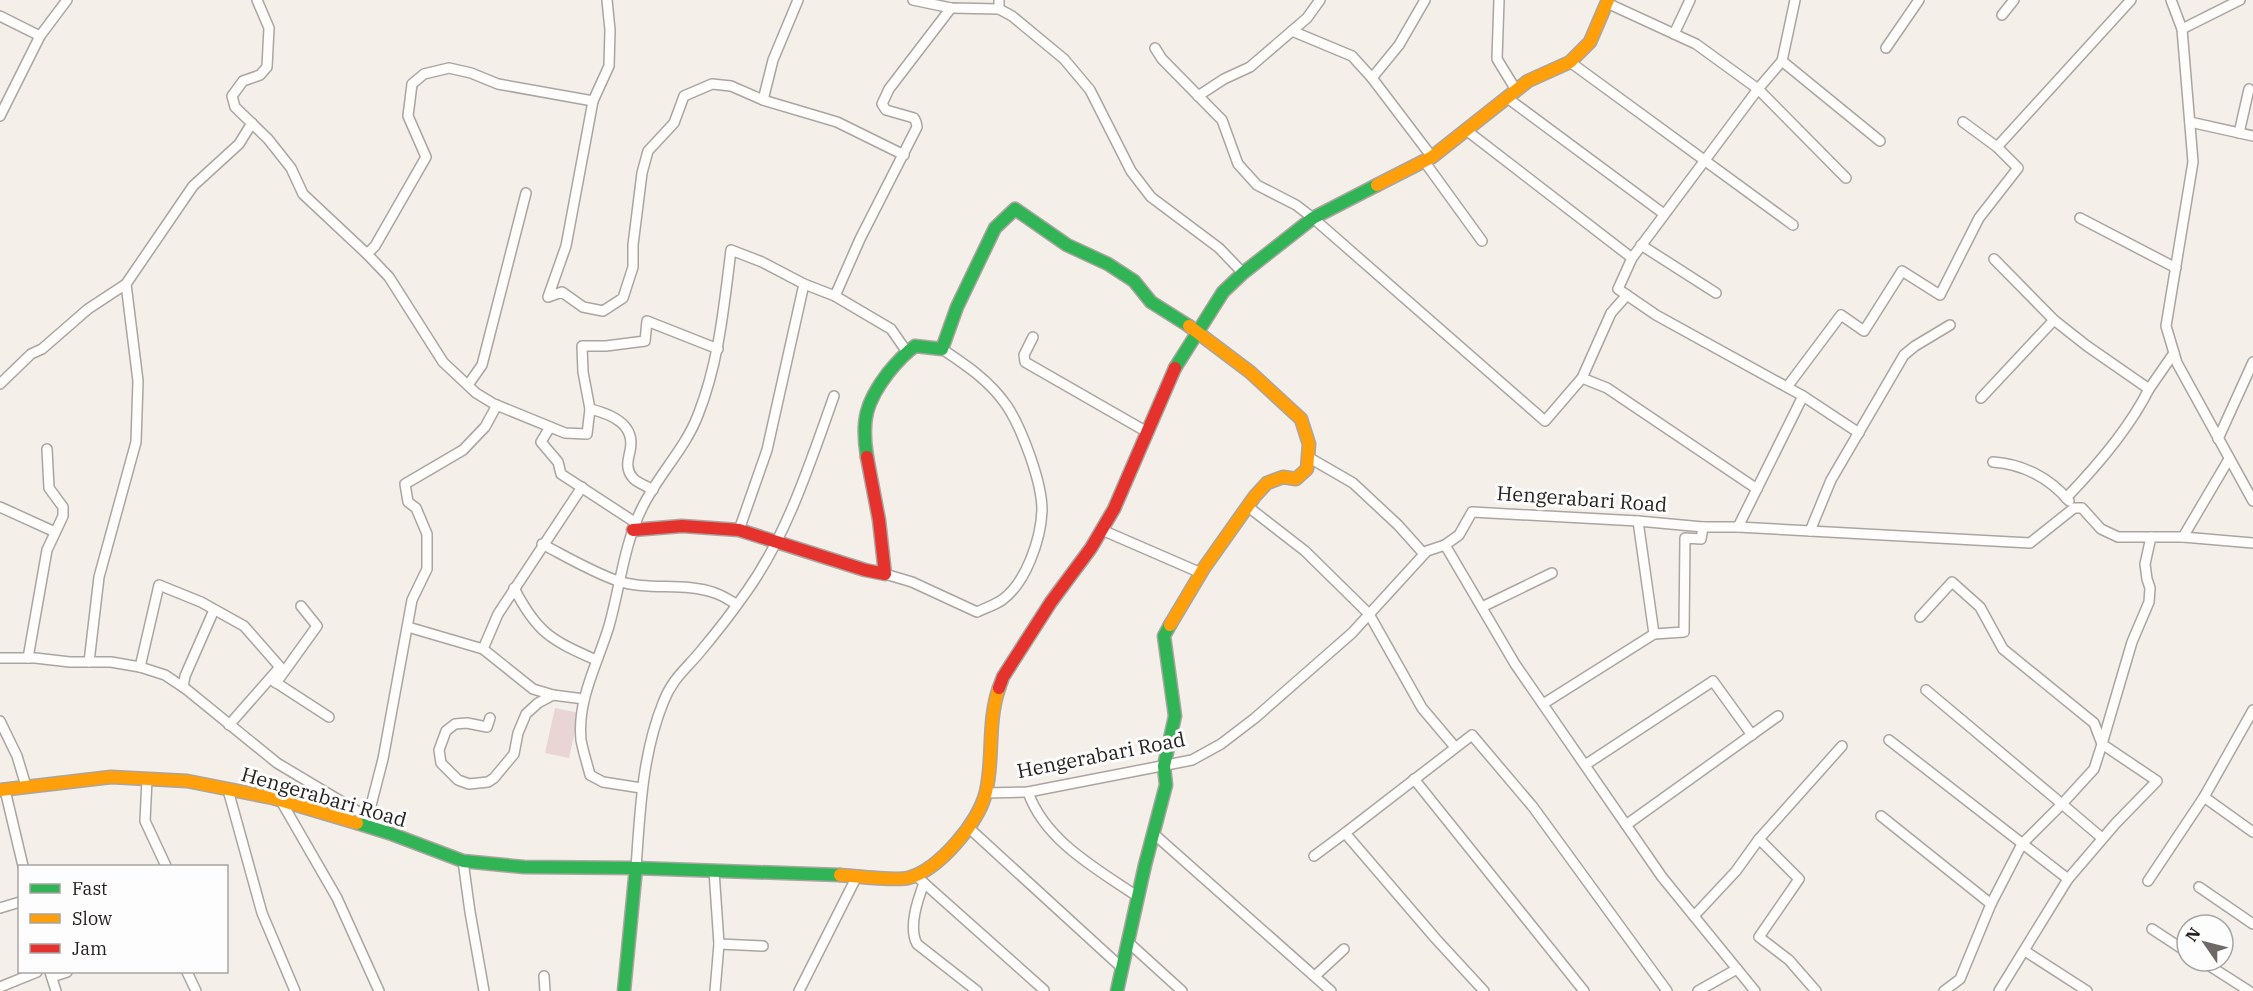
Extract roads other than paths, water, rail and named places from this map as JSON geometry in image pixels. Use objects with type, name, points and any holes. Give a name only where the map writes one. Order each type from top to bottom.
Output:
[{"type":"main road","name":"Hengerabari Road","points":[[3,790],[111,777],[187,781],[281,801],[389,833],[463,861],[524,867],[636,868],[920,879],[951,850],[969,828],[986,793],[993,705],[1004,677],[1114,509],[1173,371],[1223,292],[1243,273],[1313,218],[1428,159],[1528,81],[1570,62],[1590,42],[1608,2]]},
{"type":"main road","points":[[635,527],[682,526],[739,530],[865,570],[885,574],[879,520],[865,444],[864,420],[872,394],[907,351],[915,346],[942,349],[957,307],[995,228],[1015,208],[1067,245],[1108,264],[1134,281],[1151,302],[1197,330],[1250,372],[1300,419],[1309,444],[1307,470],[1296,479],[1283,477],[1267,483],[1248,506],[1202,573],[1164,636],[1175,716],[1164,766],[1166,785],[1117,991]]},
{"type":"main road","points":[[624,991],[636,868]]},
{"type":"street","points":[[0,116],[40,36],[67,0]]},
{"type":"street","points":[[257,0],[269,28],[267,67],[260,75],[243,81],[232,96],[235,107],[291,168],[303,195],[389,277],[442,362],[476,393],[497,405],[565,433],[587,434],[590,409],[583,372],[582,345],[606,346],[645,341],[647,321],[718,349]]},
{"type":"street","points":[[607,0],[610,30],[609,66],[593,101],[566,246],[548,297],[562,292],[583,308],[603,311],[623,298],[633,267],[633,245],[642,173],[648,151],[674,123],[684,96],[712,84],[731,86],[763,100],[837,122],[904,155]]},
{"type":"street","points":[[763,100],[773,60],[798,0]]},
{"type":"street","points":[[914,0],[951,8],[999,4],[1024,28],[1064,59],[1090,90],[1131,171],[1151,197],[1219,248],[1243,273]]},
{"type":"street","points":[[1198,96],[1224,79],[1250,68],[1307,18],[1320,0]]},
{"type":"street","points":[[1372,78],[1399,45],[1425,0]]},
{"type":"street","points":[[1499,0],[1497,59],[1511,94],[1664,214]]},
{"type":"street","points":[[1674,34],[1690,0]]},
{"type":"street","points":[[1795,0],[1782,61],[1758,89],[1641,245],[1632,258],[1618,289],[1656,315],[1803,396],[1859,433]]},
{"type":"street","points":[[1886,48],[1919,0]]},
{"type":"street","points":[[2002,15],[2014,0]]},
{"type":"street","points":[[1997,147],[2131,0]]},
{"type":"street","points":[[2171,0],[2182,29],[2193,162],[2166,326],[2174,353],[2217,439],[2253,501]]},
{"type":"street","points":[[2182,29],[2240,0]]},
{"type":"street","points":[[1608,2],[1696,44],[1758,89],[1846,178]]},
{"type":"street","points":[[835,296],[860,239],[917,127],[914,118],[886,110],[882,104],[889,89],[951,8]]},
{"type":"street","points":[[0,16],[40,36]]},
{"type":"street","points":[[1292,31],[1352,56],[1372,78],[1482,241]]},
{"type":"street","points":[[1155,48],[1162,59],[1222,120],[1238,164],[1257,186],[1296,205],[1313,218],[1545,421],[1582,378],[1611,313],[1627,295]]},
{"type":"street","points":[[1782,61],[1880,141]]},
{"type":"street","points":[[1570,62],[1793,225]]},
{"type":"street","points":[[367,254],[375,246],[426,157],[408,116],[412,84],[424,74],[449,68],[471,73],[498,84],[593,101]]},
{"type":"street","points":[[2240,133],[2249,89]]},
{"type":"street","points":[[1787,387],[1841,315],[1864,331],[1902,271],[1940,295],[1979,218],[2018,168],[1997,147],[1963,122]]},
{"type":"street","points":[[2190,122],[2253,136]]},
{"type":"street","points":[[0,384],[31,354],[42,349],[88,309],[126,284],[193,186],[239,144],[252,123]]},
{"type":"street","points":[[1466,130],[1632,258]]},
{"type":"street","points":[[468,386],[482,366],[526,193]]},
{"type":"street","points":[[2080,218],[2176,268]]},
{"type":"street","points":[[1641,245],[1716,293]]},
{"type":"street","points":[[641,788],[603,782],[590,775],[581,738],[584,699],[609,626],[618,581],[642,507],[684,443],[698,416],[712,375],[718,349],[731,250],[762,261],[804,284],[835,296],[891,329],[907,351]]},
{"type":"street","points":[[1994,259],[2054,320],[2149,389]]},
{"type":"street","points":[[89,662],[99,577],[136,442],[138,381],[126,284]]},
{"type":"street","points":[[739,530],[767,450],[804,284]]},
{"type":"street","points":[[1982,398],[2054,320]]},
{"type":"street","points":[[1810,531],[1831,480],[1904,355],[1950,325]]},
{"type":"street","points":[[1033,337],[1024,355],[1025,362],[1147,432]]},
{"type":"street","points":[[885,574],[912,582],[977,612],[1002,600],[1024,574],[1035,548],[1042,509],[1032,458],[1007,406],[976,371],[942,349]]},
{"type":"street","points":[[2066,498],[2114,443],[2174,353]]},
{"type":"street","points":[[2217,439],[2253,362]]},
{"type":"street","points":[[1582,378],[1607,388],[1756,489]]},
{"type":"street","points":[[636,868],[641,788],[650,744],[667,694],[676,676],[699,653],[747,591],[776,540],[802,489],[834,396]]},
{"type":"street","points":[[1738,527],[1803,396]]},
{"type":"street","points":[[368,818],[383,759],[412,600],[427,569],[427,534],[416,508],[408,502],[405,484],[411,478],[463,450],[485,427],[497,405]]},
{"type":"street","points":[[590,409],[611,414],[622,421],[629,435],[631,448],[627,463],[632,477],[653,490]]},
{"type":"street","points":[[550,427],[541,442],[558,462],[561,474],[635,527]]},
{"type":"street","points":[[27,658],[47,550],[63,516],[63,507],[49,488],[47,449]]},
{"type":"street","points":[[1308,457],[1353,483],[1398,525],[1424,554]]},
{"type":"street","points":[[2183,537],[2229,459]]},
{"type":"street","points":[[1993,462],[2020,465],[2030,470],[2066,498],[2074,508],[2082,508],[2101,529],[2118,537],[2183,537],[2253,543]]},
{"type":"street","points":[[483,649],[498,614],[542,544],[582,487]]},
{"type":"street","points":[[1248,506],[1305,551],[1369,614],[1422,708],[1455,747]]},
{"type":"street","points":[[0,507],[55,532]]},
{"type":"street","name":"Hengerabari Road","points":[[986,793],[1028,792],[1164,766],[1192,760],[1221,744],[1256,718],[1352,633],[1424,554],[1445,545],[1459,535],[1472,512],[1703,527],[2030,543],[2074,508]]},
{"type":"street","points":[[1638,521],[1654,634]]},
{"type":"street","points":[[1543,704],[1654,634],[1684,632],[1685,538],[1701,539],[1703,527]]},
{"type":"street","points":[[1102,530],[1202,573]]},
{"type":"street","points":[[1944,991],[1960,979],[1991,904],[2022,844],[2094,769],[2132,642],[2149,602],[2150,588],[2145,564],[2151,537]]},
{"type":"street","points":[[542,544],[618,581],[715,593],[736,604]]},
{"type":"street","points":[[1445,545],[1515,664],[1662,877],[1755,991]]},
{"type":"street","points":[[1482,608],[1552,573]]},
{"type":"street","points":[[1920,617],[1952,582],[1980,607],[2003,649],[2094,723],[2102,744],[2157,781],[2102,838],[2068,879],[1999,991]]},
{"type":"street","points":[[140,667],[159,585],[244,626],[280,667],[273,681]]},
{"type":"street","points":[[514,588],[528,616],[555,642],[596,660]]},
{"type":"street","points":[[228,725],[273,681],[317,626],[301,606]]},
{"type":"street","points":[[183,687],[185,676],[214,610]]},
{"type":"street","points":[[408,627],[483,649],[533,689],[554,695],[584,699]]},
{"type":"street","points":[[0,658],[111,662],[140,667],[165,675],[183,687],[277,764],[389,833]]},
{"type":"street","points":[[273,681],[329,717]]},
{"type":"street","points":[[1585,765],[1713,681],[1752,735]]},
{"type":"street","points":[[1926,690],[2102,838]]},
{"type":"street","points":[[490,718],[487,727],[467,723],[455,724],[446,731],[439,750],[441,763],[458,780],[468,784],[488,782],[494,778],[514,754],[526,714],[538,703],[554,695]]},
{"type":"street","points":[[2148,881],[2204,797],[2253,710]]},
{"type":"street","points":[[1626,825],[1778,716]]},
{"type":"street","points":[[0,721],[17,756],[26,786]]},
{"type":"street","points":[[1314,856],[1472,735],[1533,807],[1667,991]]},
{"type":"street","points":[[1889,740],[2068,879]]},
{"type":"street","points":[[1694,916],[1737,871],[1759,839],[1842,746]]},
{"type":"street","points":[[1414,778],[1584,991]]},
{"type":"street","points":[[147,779],[146,821],[165,865]]},
{"type":"street","points":[[3,790],[22,865]]},
{"type":"street","points":[[228,790],[262,913],[295,991]]},
{"type":"street","points":[[1028,792],[1034,808],[1055,836],[1084,860],[1138,897]]},
{"type":"street","points":[[2204,797],[2253,832]]},
{"type":"street","points":[[281,801],[337,898],[379,991]]},
{"type":"street","points":[[1881,816],[1991,904]]},
{"type":"street","points":[[969,828],[1122,968]]},
{"type":"street","points":[[1345,833],[1484,991]]},
{"type":"street","points":[[1154,834],[1316,975],[1331,991]]},
{"type":"street","points":[[1759,839],[1799,879],[1759,937],[1789,960],[1816,991]]},
{"type":"street","points":[[463,861],[484,991]]},
{"type":"street","points":[[714,871],[719,944],[715,991]]},
{"type":"street","points":[[799,991],[856,876]]},
{"type":"street","points":[[920,879],[1044,990]]},
{"type":"street","points":[[920,879],[913,927],[914,937],[918,944],[977,991]]},
{"type":"street","points":[[2199,887],[2253,924]]},
{"type":"street","points":[[0,908],[18,903]]},
{"type":"street","points":[[2152,929],[2175,943]]},
{"type":"street","points":[[1128,942],[1182,991]]},
{"type":"street","points":[[719,944],[763,946]]},
{"type":"street","points":[[1316,975],[1344,949]]},
{"type":"street","points":[[2025,951],[2087,991]]},
{"type":"street","points":[[1698,991],[1737,969]]},
{"type":"street","points":[[0,987],[35,973]]},
{"type":"street","points":[[187,973],[196,991]]},
{"type":"street","points":[[2221,973],[2249,991]]},
{"type":"street","points":[[51,974],[56,991]]},
{"type":"street","points":[[544,976],[545,991]]}]
